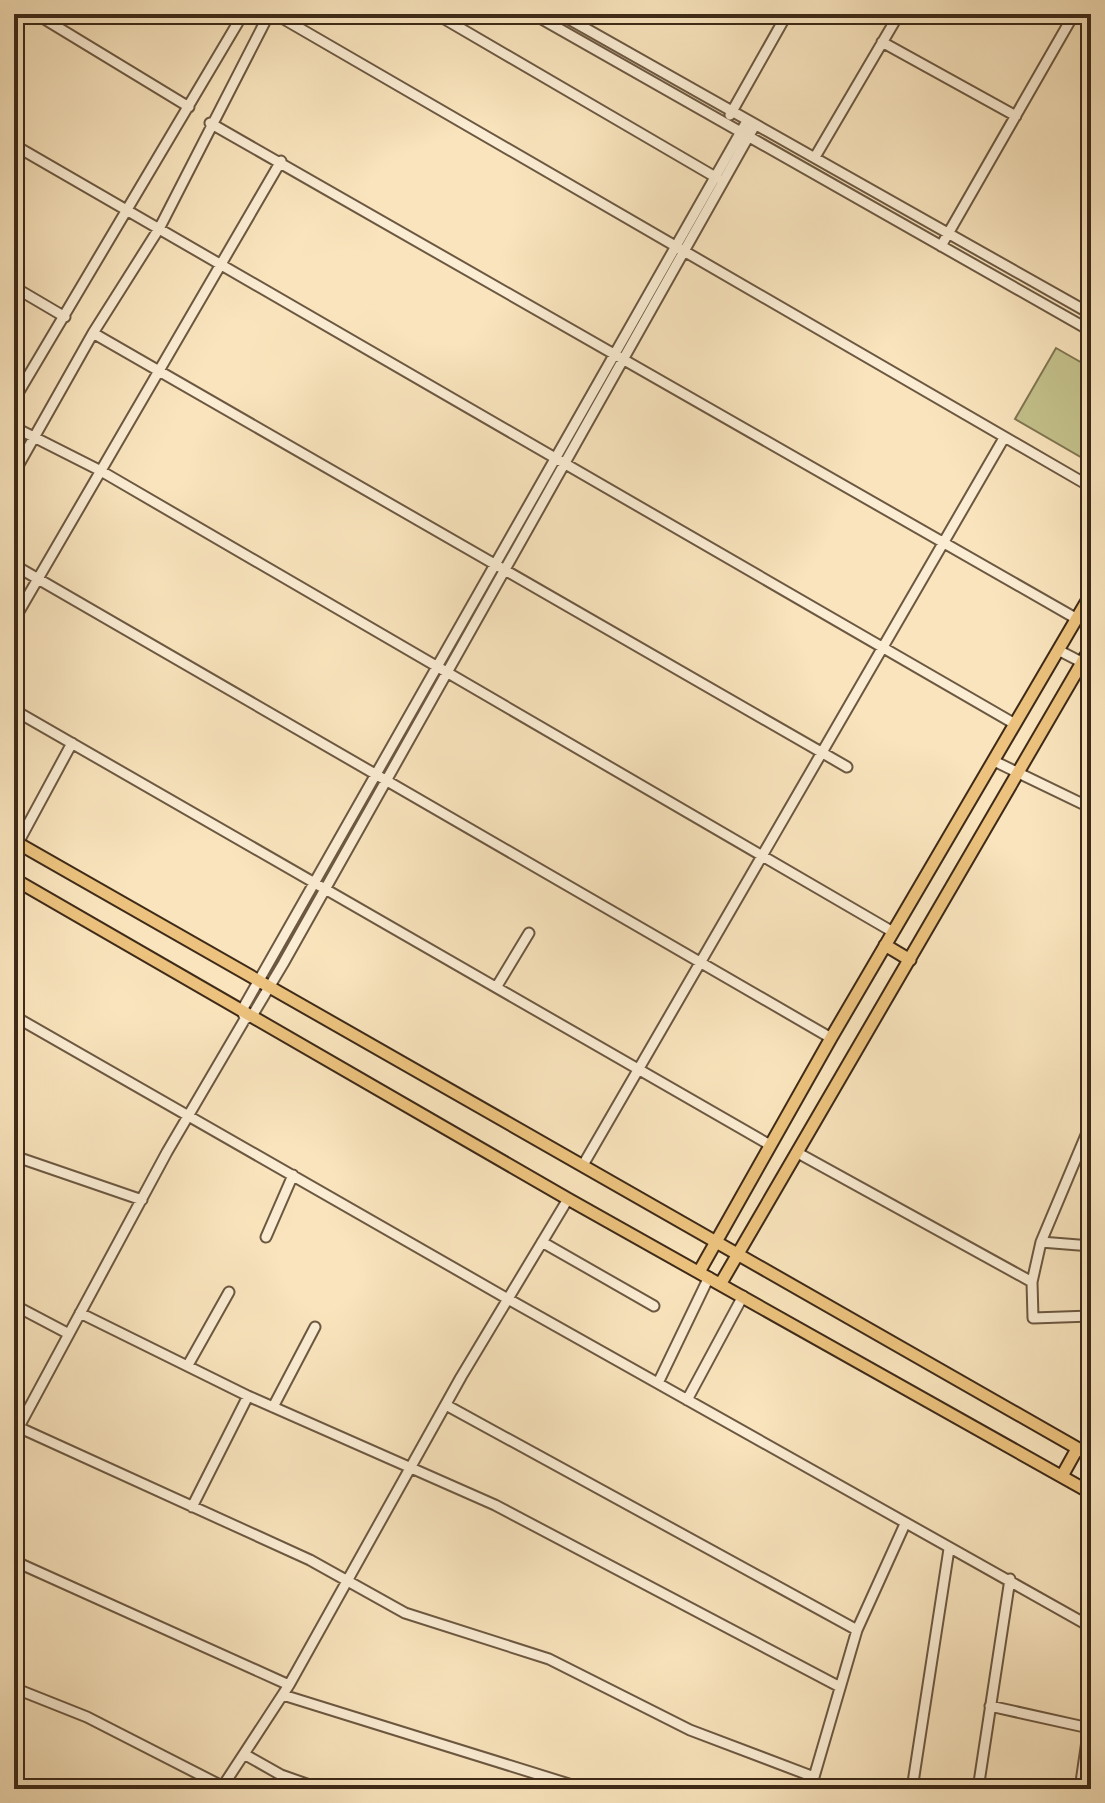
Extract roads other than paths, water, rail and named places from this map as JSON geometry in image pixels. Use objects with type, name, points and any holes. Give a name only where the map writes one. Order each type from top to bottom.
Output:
[{"type":"main road","points":[[704,1274],[715,1243],[770,1145],[1091,594]]},
{"type":"main road","points":[[721,1283],[1018,774],[1086,665],[1091,647]]},
{"type":"main road","points":[[16,842],[1091,1456]]},
{"type":"main road","points":[[14,879],[568,1199],[1091,1493]]},
{"type":"main road","points":[[885,945],[910,960]]},
{"type":"main road","points":[[1062,1476],[1077,1449]]},
{"type":"street","points":[[36,14],[189,107]]},
{"type":"street","points":[[14,400],[243,14]]},
{"type":"street","points":[[14,473],[93,333],[160,227],[210,123],[269,14]]},
{"type":"street","points":[[275,14],[1091,487]]},
{"type":"street","points":[[436,14],[717,178]]},
{"type":"street","points":[[533,14],[1091,331]]},
{"type":"street","points":[[560,14],[1091,314]]},
{"type":"street","points":[[725,123],[787,14]]},
{"type":"street","points":[[815,157],[899,14]]},
{"type":"street","points":[[941,246],[1074,14]]},
{"type":"street","points":[[882,42],[1016,116]]},
{"type":"street","points":[[210,123],[1077,619]]},
{"type":"street","points":[[620,355],[686,250],[751,123]]},
{"type":"street","points":[[265,982],[315,880],[445,673],[500,567],[620,355],[676,245],[745,135]]},
{"type":"street","points":[[14,145],[128,208],[221,265],[1015,724]]},
{"type":"street","points":[[14,620],[281,161]]},
{"type":"street","points":[[14,287],[65,317]]},
{"type":"street","points":[[93,333],[847,767]]},
{"type":"street","points":[[14,427],[101,471],[893,932]]},
{"type":"street","points":[[583,1165],[1004,438]]},
{"type":"street","points":[[14,565],[110,624],[831,1038]]},
{"type":"street","points":[[500,567],[435,667],[325,886],[265,982],[189,1115],[16,1431],[192,1507],[346,1580],[405,1613],[549,1659],[690,1730],[814,1777],[857,1630],[905,1524]]},
{"type":"street","points":[[1058,650],[1086,665]]},
{"type":"street","points":[[14,710],[315,880],[770,1145]]},
{"type":"street","points":[[16,842],[72,743]]},
{"type":"street","points":[[994,761],[1091,808]]},
{"type":"street","points":[[497,986],[529,933]]},
{"type":"street","points":[[14,1016],[1091,1627]]},
{"type":"street","points":[[1091,1123],[1041,1242],[1032,1282],[1033,1318],[1091,1316]]},
{"type":"street","points":[[798,1153],[1032,1282]]},
{"type":"street","points":[[14,1156],[142,1200]]},
{"type":"street","points":[[266,1237],[293,1175]]},
{"type":"street","points":[[14,1688],[87,1717],[222,1788],[286,1690],[446,1405],[568,1199]]},
{"type":"street","points":[[542,1242],[654,1306]]},
{"type":"street","points":[[1041,1242],[1091,1246]]},
{"type":"street","points":[[658,1383],[704,1274]]},
{"type":"street","points":[[188,1365],[229,1292]]},
{"type":"street","points":[[687,1400],[743,1296]]},
{"type":"street","points":[[14,1305],[69,1334]]},
{"type":"street","points":[[80,1313],[248,1396],[409,1470],[495,1505],[840,1687]]},
{"type":"street","points":[[273,1407],[315,1327]]},
{"type":"street","points":[[192,1507],[248,1396]]},
{"type":"street","points":[[446,1405],[857,1630]]},
{"type":"street","points":[[912,1789],[949,1549]]},
{"type":"street","points":[[14,1561],[286,1690],[543,1784],[585,1789]]},
{"type":"street","points":[[978,1789],[1010,1579]]},
{"type":"street","points":[[990,1706],[1089,1728]]},
{"type":"street","points":[[1080,1789],[1091,1713]]},
{"type":"street","points":[[244,1754],[281,1775],[321,1789]]},
{"type":"street","points":[[807,1789],[811,1776]]}]
